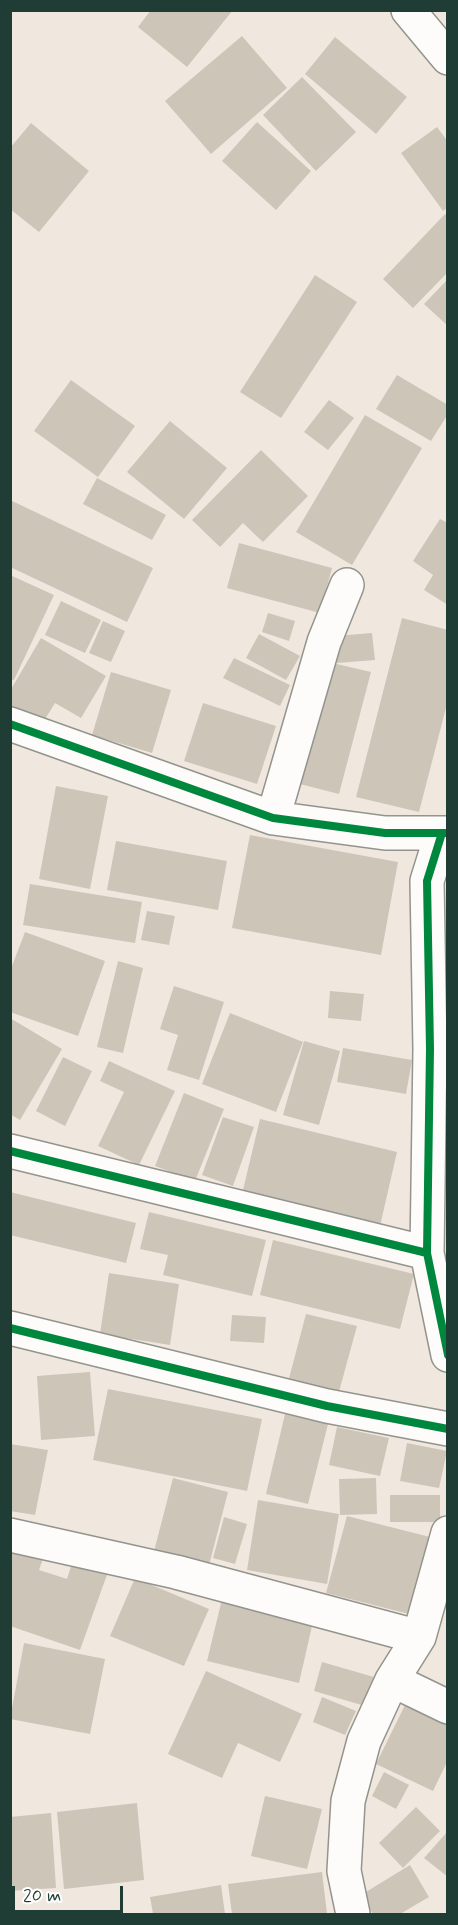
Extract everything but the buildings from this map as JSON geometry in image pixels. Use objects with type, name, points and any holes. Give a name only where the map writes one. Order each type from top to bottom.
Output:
[{"type":"street","points":[[408,10],[447,58]]},
{"type":"street","points":[[273,818],[324,642],[347,585]]},
{"type":"street","points":[[10,724],[273,818],[385,833],[445,833],[427,881],[430,1049],[427,1253],[447,1355]]},
{"type":"street","points":[[10,1151],[427,1253]]},
{"type":"street","points":[[10,1328],[327,1406],[447,1429]]},
{"type":"street","points":[[352,1914],[344,1871],[348,1801],[364,1740],[392,1680],[419,1637],[447,1533]]},
{"type":"street","points":[[10,1536],[177,1572],[419,1637]]},
{"type":"street","points":[[392,1680],[447,1707]]},
{"type":"cycle path","points":[[10,724],[273,818],[385,833],[442,833]]},
{"type":"cycle path","points":[[448,833],[442,833],[427,881],[430,1049],[427,1253],[448,1355]]},
{"type":"cycle path","points":[[10,1151],[427,1253]]},
{"type":"cycle path","points":[[10,1328],[327,1406],[448,1429]]}]
